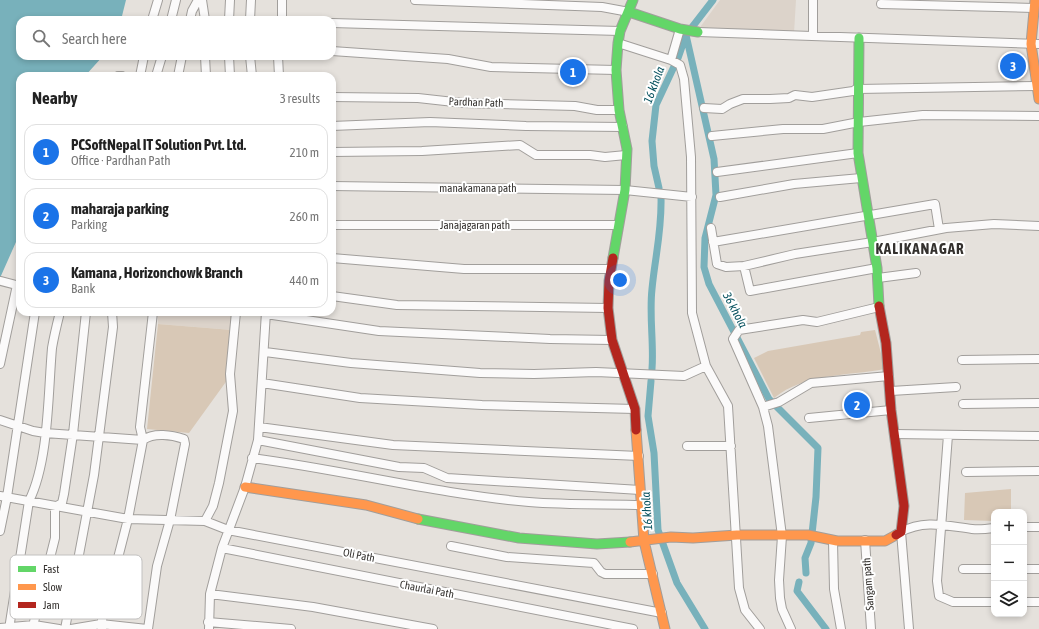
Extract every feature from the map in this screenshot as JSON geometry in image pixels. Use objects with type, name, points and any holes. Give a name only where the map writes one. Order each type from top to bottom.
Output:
[{"type":"street","points":[[153,16],[158,0]]},
{"type":"street","points":[[172,16],[176,0]]},
{"type":"street","points":[[191,16],[198,0]]},
{"type":"street","points":[[202,0],[204,16]]},
{"type":"street","points":[[230,0],[230,16]]},
{"type":"street","points":[[250,16],[251,0]]},
{"type":"street","points":[[282,0],[282,16]]},
{"type":"street","points":[[415,0],[602,7],[628,12],[682,30],[698,32],[1035,44]]},
{"type":"street","points":[[633,0],[620,31],[618,43],[616,70],[619,110],[623,127],[626,155],[624,190],[617,225],[611,269],[608,308],[612,340],[635,409],[640,490],[653,574],[664,629]]},
{"type":"street","points":[[812,36],[813,0]]},
{"type":"street","points":[[882,4],[1034,4],[1037,86],[1039,99]]},
{"type":"street","points":[[336,23],[620,31]]},
{"type":"street","points":[[672,60],[682,30]]},
{"type":"street","points":[[860,38],[858,154],[877,268],[878,307],[886,343],[891,391],[891,410],[904,506],[901,532],[909,629]]},
{"type":"street","points":[[618,43],[672,60],[680,66],[684,78],[688,108],[692,198],[692,313],[706,366],[728,406],[737,535],[739,588],[745,610],[760,629]]},
{"type":"street","points":[[336,50],[448,59],[490,67],[616,70]]},
{"type":"street","points":[[141,72],[143,60]]},
{"type":"street","points":[[157,72],[161,60]]},
{"type":"street","points":[[179,72],[181,60]]},
{"type":"street","points":[[205,60],[206,72]]},
{"type":"street","points":[[229,60],[230,72]]},
{"type":"street","points":[[250,60],[252,72]]},
{"type":"street","points":[[278,60],[278,72]]},
{"type":"street","points":[[704,108],[722,109],[743,99],[789,98],[795,95],[812,97],[853,91],[858,88],[1037,86]]},
{"type":"street","name":"Pardhan Path","points":[[336,97],[418,98],[463,102],[575,106],[598,110],[619,110]]},
{"type":"street","points":[[712,136],[783,129],[823,129],[859,122],[923,115],[1039,116]]},
{"type":"street","points":[[336,126],[430,122],[526,126],[623,127]]},
{"type":"street","points":[[336,152],[422,150],[520,145],[536,155],[590,155],[605,157],[626,155]]},
{"type":"street","points":[[717,172],[858,154]]},
{"type":"street","points":[[720,197],[794,184],[861,178]]},
{"type":"street","name":"manakamana path","points":[[336,186],[624,190],[692,198]]},
{"type":"street","points":[[713,242],[748,235],[868,217],[935,204],[939,230]]},
{"type":"street","points":[[711,228],[717,264],[726,267],[744,266],[795,254],[939,230],[994,224],[1039,226]]},
{"type":"street","name":"Janajagaran path","points":[[336,225],[617,225]]},
{"type":"street","points":[[336,258],[464,269],[611,269]]},
{"type":"street","points":[[744,266],[750,292],[877,268]]},
{"type":"street","points":[[878,278],[916,273]]},
{"type":"street","points":[[1,281],[16,285]]},
{"type":"street","points":[[0,364],[16,295]]},
{"type":"street","points":[[336,297],[397,305],[608,308]]},
{"type":"street","points":[[791,629],[782,609],[780,598],[779,580],[782,536],[768,426],[763,407],[733,340],[739,330],[803,320],[817,322],[878,307]]},
{"type":"street","points":[[0,531],[4,496],[34,316]]},
{"type":"street","points":[[21,555],[29,501],[36,487],[45,433],[52,346],[59,316]]},
{"type":"street","points":[[51,555],[55,538],[56,507],[62,503],[73,434],[86,316]]},
{"type":"street","points":[[78,555],[94,475],[112,327],[112,316]]},
{"type":"street","points":[[119,555],[128,519],[143,440],[140,427],[153,316]]},
{"type":"street","points":[[205,521],[213,506],[219,483],[233,411],[230,374],[236,316]]},
{"type":"street","points":[[266,316],[265,352],[258,440],[245,488],[222,548],[210,594],[209,626],[291,629]]},
{"type":"street","points":[[285,316],[379,331],[550,339],[612,340]]},
{"type":"street","points":[[265,352],[351,363],[480,373],[534,374],[596,372],[684,376],[706,366]]},
{"type":"street","points":[[962,360],[1039,359]]},
{"type":"street","points":[[763,407],[779,402],[812,383],[889,376]]},
{"type":"street","points":[[262,383],[360,398],[482,405],[635,409]]},
{"type":"street","points":[[891,391],[956,387]]},
{"type":"street","points":[[963,404],[1039,403]]},
{"type":"street","points":[[809,418],[891,410]]},
{"type":"street","points":[[0,420],[33,431],[45,433],[143,440],[148,436],[161,435],[176,436],[184,439],[185,444],[170,520],[157,566],[148,629],[102,627],[71,629]]},
{"type":"street","points":[[259,427],[393,445],[639,456]]},
{"type":"street","points":[[895,434],[1039,436]]},
{"type":"street","points":[[948,435],[940,524],[937,581],[939,596],[953,602],[991,602]]},
{"type":"street","points":[[258,440],[399,467],[424,468],[447,478],[640,490]]},
{"type":"street","points":[[687,446],[731,446]]},
{"type":"street","points":[[252,458],[307,465],[393,482],[530,502],[642,505]]},
{"type":"street","points":[[966,472],[1039,471]]},
{"type":"street","points":[[245,488],[366,505],[426,521],[519,538],[597,544],[671,537],[693,538],[737,535],[811,536],[833,541],[885,541],[912,526],[940,524],[973,529],[991,528]]},
{"type":"street","name":"Oli Path","points":[[4,496],[56,507],[128,519],[205,521],[228,530],[662,613]]},
{"type":"street","points":[[1027,528],[1039,527]]},
{"type":"street","name":"Sangam path","points":[[865,540],[871,629]]},
{"type":"street","points":[[833,541],[834,589],[841,629]]},
{"type":"street","points":[[451,546],[507,557],[594,563],[601,572],[605,574],[653,574]]},
{"type":"street","name":"Chaurlai Path","points":[[222,548],[633,629]]},
{"type":"street","points":[[962,569],[991,569]]},
{"type":"street","points":[[1027,569],[1039,569]]},
{"type":"street","points":[[210,594],[313,607],[433,629]]},
{"type":"street","points":[[1027,602],[1039,602]]},
{"type":"street","points":[[9,629],[11,619]]},
{"type":"street","points":[[65,629],[67,619]]},
{"type":"street","points":[[0,628],[9,629],[34,627],[59,629]]},
{"type":"shaded area","points":[[720,0],[796,0],[794,33],[698,30]]},
{"type":"shaded area","points":[[158,316],[234,316],[233,330],[158,324]]},
{"type":"shaded area","points":[[158,324],[232,330],[228,379],[189,433],[147,429]]},
{"type":"shaded area","points":[[875,330],[885,369],[813,380],[786,390],[774,398],[754,358],[768,351],[860,335],[861,332]]},
{"type":"shaded area","points":[[1011,489],[1011,509],[991,509],[991,521],[964,520],[965,493]]},
{"type":"water","points":[[0,0],[126,0],[122,16],[16,16],[16,60],[99,60],[89,72],[16,72],[16,242],[0,278]]},
{"type":"waterway","name":"16 khola","points":[[659,188],[654,166],[652,141],[656,105],[678,58],[686,35],[713,0]]},
{"type":"waterway","name":"36 khola","points":[[686,35],[714,159],[716,195],[705,238],[704,267],[709,284],[769,399],[818,448],[816,497],[811,543],[805,558],[806,573]]},
{"type":"waterway","name":"16 khola","points":[[652,369],[651,299],[659,233],[661,197]]},
{"type":"waterway","name":"16 khola","points":[[651,381],[648,416],[654,453],[658,530],[677,583],[705,629]]},
{"type":"waterway","name":"36 khola","points":[[799,582],[797,591],[826,629]]},
{"type":"traffic: fast","points":[[613,258],[625,190],[627,149],[619,110],[616,70],[618,43],[620,31],[633,0]]},
{"type":"traffic: fast","points":[[629,12],[680,29],[698,32]]},
{"type":"traffic: fast","points":[[859,38],[858,153],[877,268],[879,306]]},
{"type":"traffic: fast","points":[[418,519],[519,538],[597,544],[630,542]]},
{"type":"traffic: slow","points":[[1035,0],[1031,44],[1039,99]]},
{"type":"traffic: slow","points":[[636,430],[644,541],[665,629]]},
{"type":"traffic: slow","points":[[245,487],[366,505],[418,519]]},
{"type":"traffic: slow","points":[[630,542],[671,537],[693,538],[737,535],[808,535],[837,541],[885,541],[896,535]]},
{"type":"traffic: jam","points":[[613,258],[609,281],[608,308],[612,340],[635,409],[636,430]]},
{"type":"traffic: jam","points":[[879,306],[886,343],[891,410],[904,506],[901,532],[896,535]]},
{"type":"place","name":"Kamana , Horizonchowk Branch","points":[[1013,66]]},
{"type":"place","name":"PCSoftNepal IT Solution Pvt. Ltd.","points":[[573,72]]},
{"type":"place","name":"maharaja parking","points":[[857,405]]},
{"type":"district","name":"KALIKANAGAR","points":[[920,249]]}]
